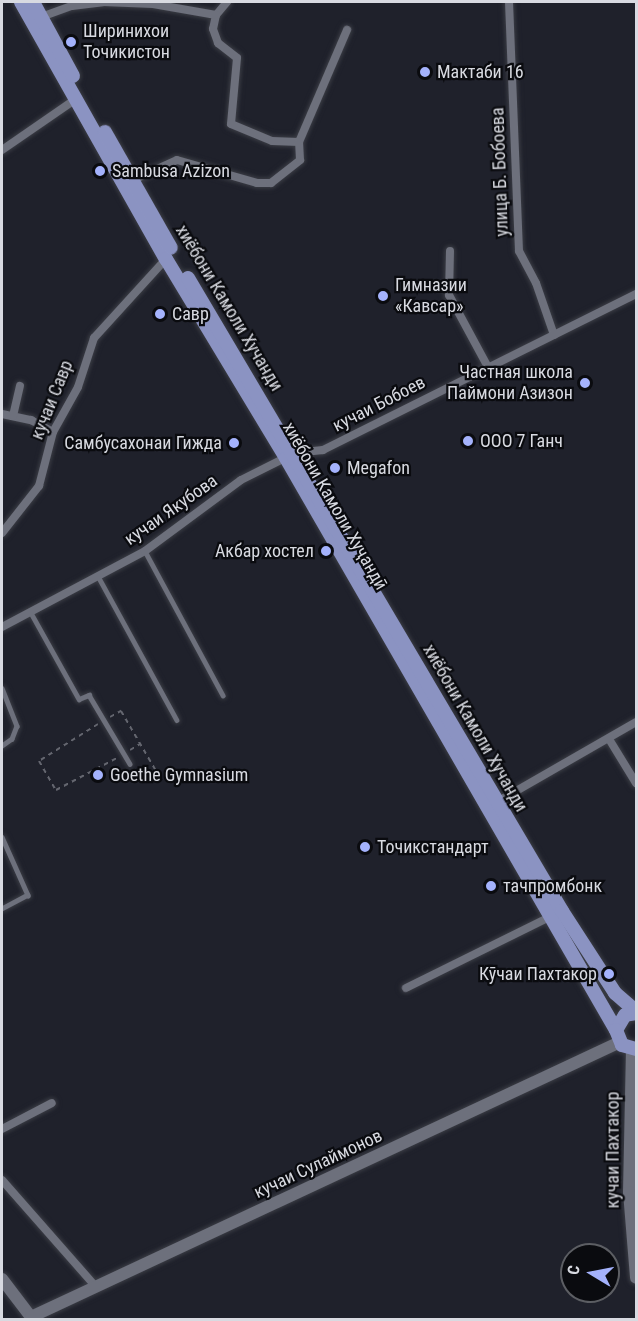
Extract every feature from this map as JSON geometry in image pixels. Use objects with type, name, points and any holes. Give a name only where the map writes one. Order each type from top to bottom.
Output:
[{"type":"main road","name":"хиёбони Камоли Хуҷандӣ","points":[[21,2],[166,258],[290,455],[557,914],[618,1036]]},
{"type":"main road","name":"хиёбони Камоли Хучанди","points":[[33,2],[290,455],[497,802],[557,914]]},
{"type":"main road","points":[[557,914],[615,993],[636,1012]]},
{"type":"main road","points":[[634,1049],[618,1036],[625,1015],[636,1012]]},
{"type":"main road","name":"кучаи Сулаймонов","points":[[32,1318],[618,1036]]},
{"type":"main road","name":"кучаи Пахтакор","points":[[634,1049],[629,1192],[636,1278]]},
{"type":"main road","points":[[2,1279],[32,1318]]},
{"type":"street","points":[[41,17],[72,6],[103,2],[153,4],[216,15]]},
{"type":"street","points":[[228,2],[216,15],[214,36],[233,52],[238,64],[231,124],[272,141],[299,142]]},
{"type":"street","name":"улица Б. Бобоева","points":[[510,2],[519,251],[536,283],[554,334]]},
{"type":"street","points":[[133,180],[177,160],[265,185],[300,160],[299,142],[347,30]]},
{"type":"street","points":[[2,150],[76,99]]},
{"type":"street","points":[[450,251],[449,295],[488,367]]},
{"type":"street","name":"кучаи Савр","points":[[2,533],[5,523],[39,486],[53,432],[78,387],[94,338],[166,258]]},
{"type":"street","name":"кучаи Бобоев","points":[[290,455],[323,450],[636,294]]},
{"type":"street","points":[[14,416],[20,386]]},
{"type":"street","points":[[2,414],[14,416],[53,432]]},
{"type":"street","name":"кучаи Якубова","points":[[2,627],[145,551],[241,480],[290,455]]},
{"type":"street","points":[[497,802],[636,722]]},
{"type":"street","points":[[609,739],[636,783]]},
{"type":"street","points":[[406,988],[557,914]]},
{"type":"street","points":[[2,1129],[52,1103]]},
{"type":"street","points":[[2,1180],[96,1287]]},
{"type":"lane","points":[[145,551],[223,695]]},
{"type":"lane","points":[[98,576],[177,720]]},
{"type":"lane","points":[[30,611],[79,699],[89,695],[130,764]]},
{"type":"lane","points":[[2,688],[17,726],[12,739],[2,746]]},
{"type":"lane","points":[[2,837],[28,895],[2,909]]},
{"type":"path","points":[[140,744],[56,790],[39,761],[121,711],[159,776]]},
{"type":"place","name":"Ширинихои Точикистон","points":[[71,42]]},
{"type":"place","name":"Мактаби 16","points":[[425,72]]},
{"type":"place","name":"Sambusa Azizon","points":[[100,171]]},
{"type":"place","name":"Гимназии «Кавсар»","points":[[383,296]]},
{"type":"place","name":"Савр","points":[[160,314]]},
{"type":"place","name":"Частная школа Паймони Азизон","points":[[585,383]]},
{"type":"place","name":"ООО 7 Ганч","points":[[468,441]]},
{"type":"place","name":"Самбусахонаи Гижда","points":[[234,443]]},
{"type":"place","name":"Megafon","points":[[335,468]]},
{"type":"place","name":"Акбар хостел","points":[[326,551]]},
{"type":"place","name":"Goethe Gymnasium","points":[[98,775]]},
{"type":"place","name":"Точикстандарт","points":[[365,847]]},
{"type":"place","name":"тачпромбонк","points":[[491,886]]},
{"type":"place","name":"Кӯчаи Пахтакор","points":[[609,974]]}]
